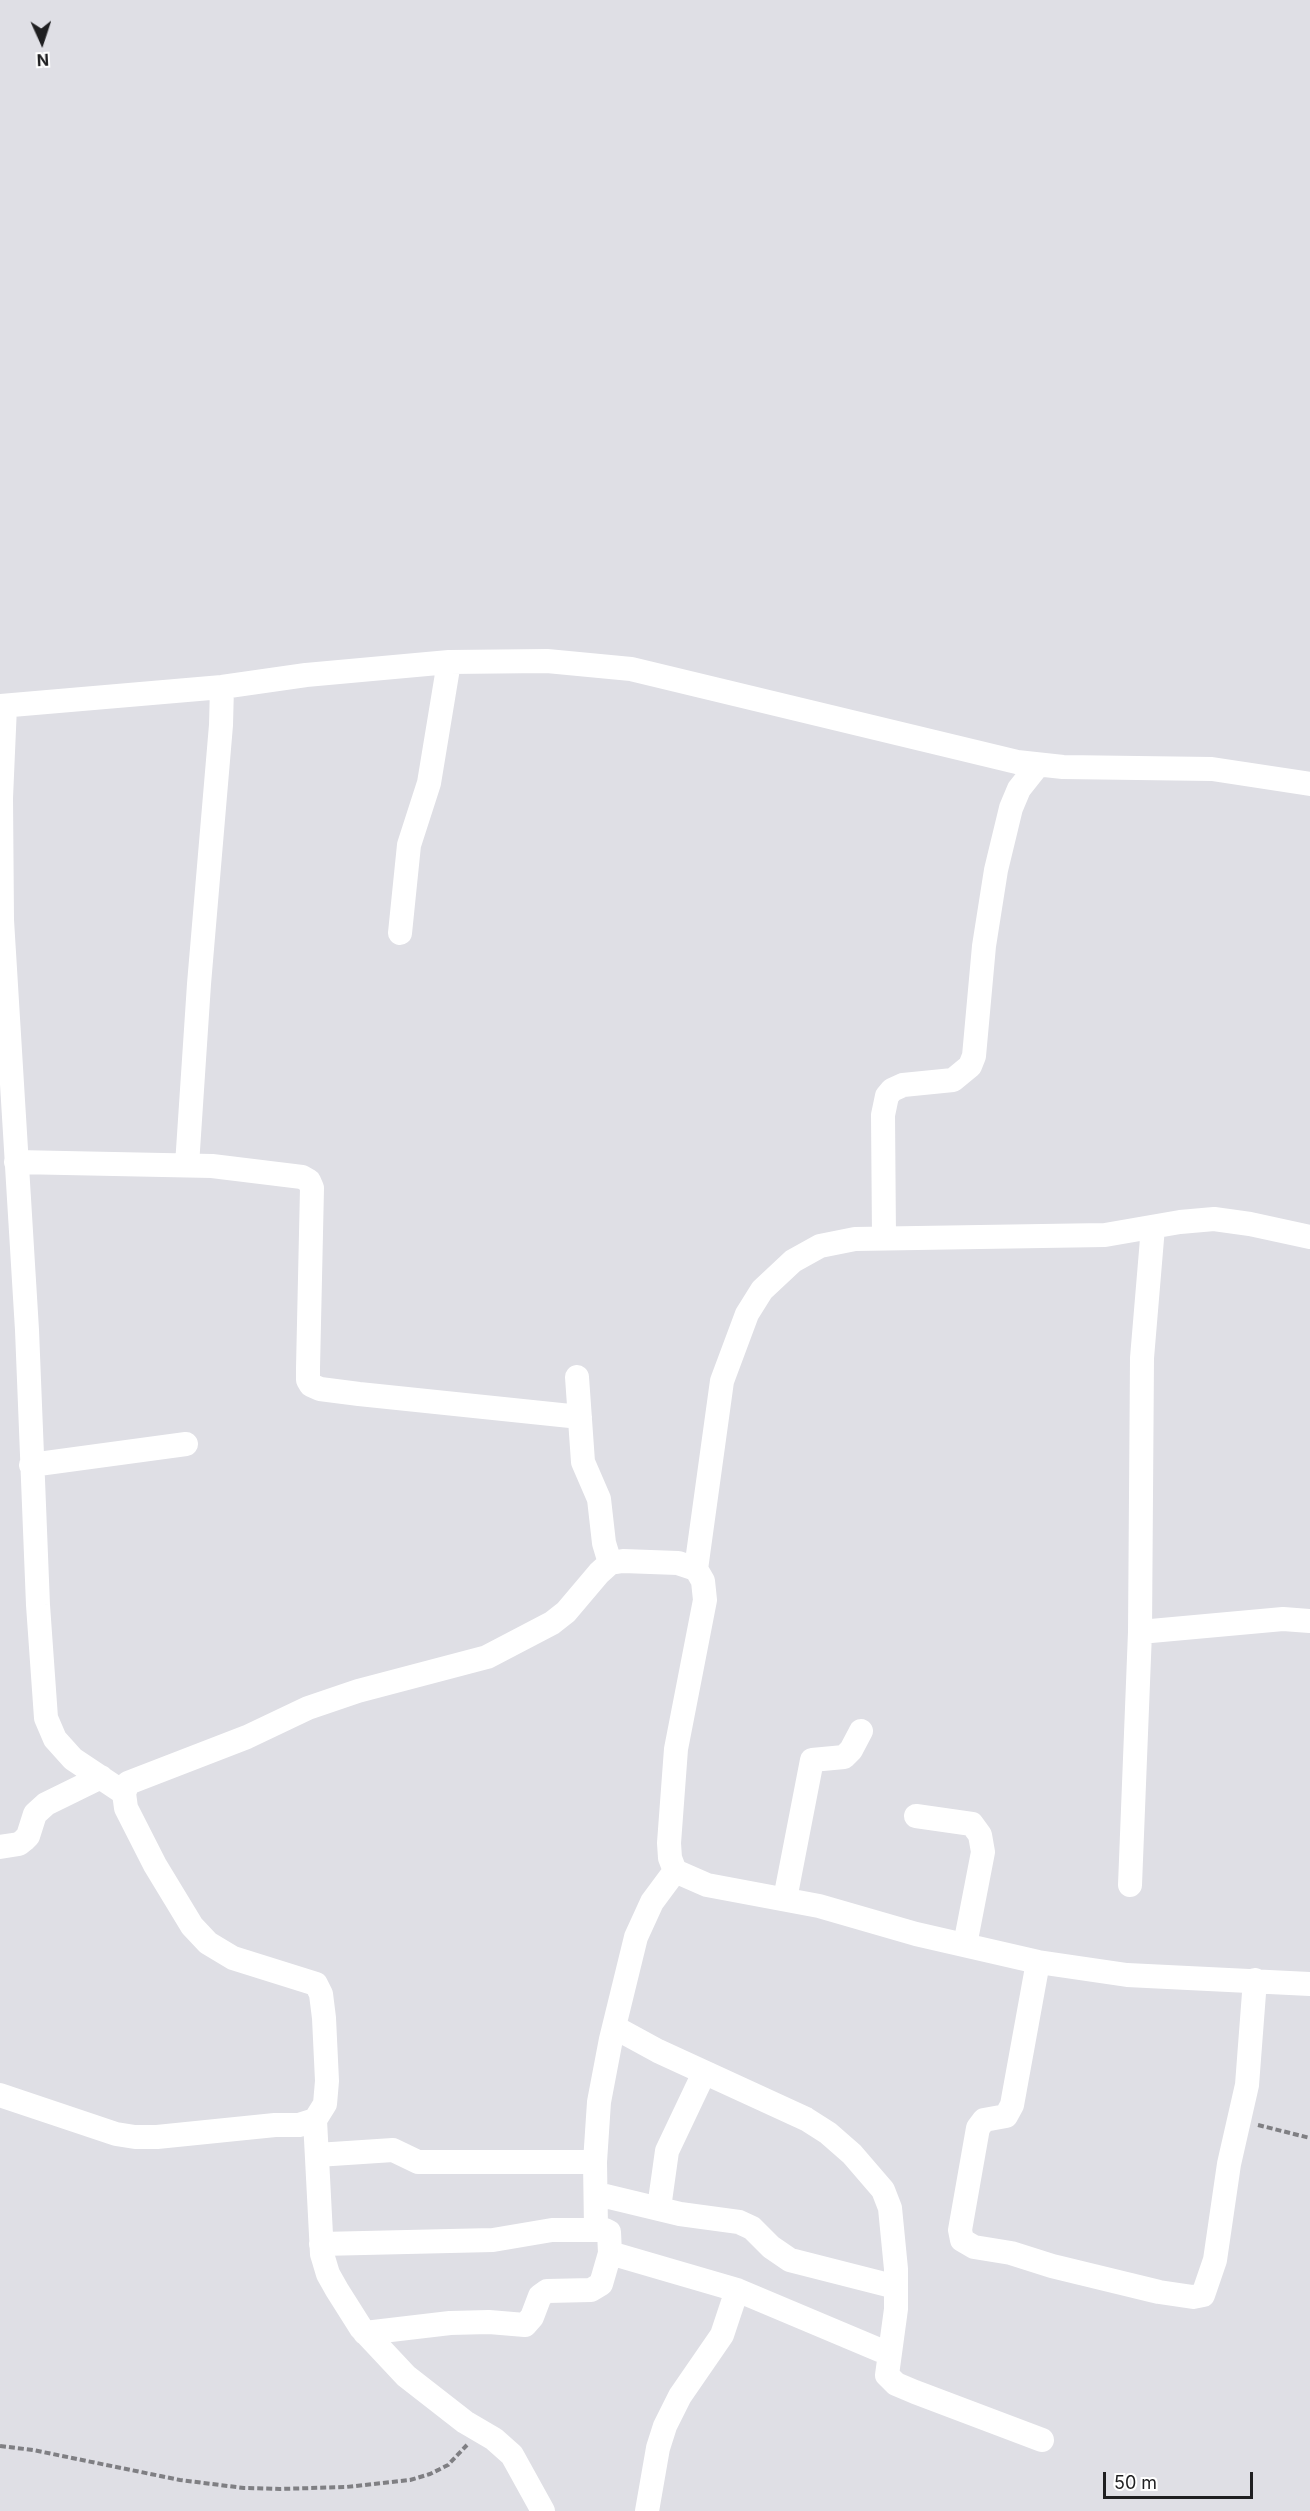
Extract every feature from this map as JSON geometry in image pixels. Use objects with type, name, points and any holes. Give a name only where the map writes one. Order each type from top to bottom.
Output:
[{"type":"street","points":[[124,1793],[73,1759],[55,1739],[46,1718],[31,1464],[27,1330],[16,1162],[6,1084],[1,798],[3,706],[222,687],[306,675],[449,662],[547,661],[631,669],[1017,762],[1038,765],[1201,768],[1310,784]]},
{"type":"street","points":[[400,933],[409,845],[429,783],[449,662]]},
{"type":"street","points":[[187,1165],[222,687]]},
{"type":"street","points":[[884,1237],[883,1115],[887,1096],[892,1090],[903,1085],[953,1080],[970,1066],[974,1056],[984,946],[996,870],[1011,808],[1019,789],[1038,765]]},
{"type":"street","points":[[16,1162],[187,1165],[302,1177],[309,1181],[312,1197],[308,1368],[308,1380],[312,1385],[320,1389],[359,1394],[580,1417]]},
{"type":"street","points":[[687,1566],[722,1382],[747,1314],[762,1290],[793,1260],[820,1246],[855,1239],[1105,1236],[1214,1219],[1310,1237]]},
{"type":"street","points":[[1130,1885],[1140,1632],[1142,1358],[1153,1227]]},
{"type":"street","points":[[577,1377],[583,1462],[599,1499],[604,1543],[610,1563]]},
{"type":"street","points":[[31,1464],[186,1444]]},
{"type":"street","points":[[543,2511],[512,2455],[494,2439],[427,2394],[406,2376],[365,2333],[328,2274],[321,2244],[315,2120],[325,2104],[327,2081],[321,1994],[316,1984],[233,1958],[208,1943],[192,1926],[155,1865],[126,1808],[124,1793],[128,1783],[247,1737],[308,1708],[358,1691],[487,1657],[514,1645],[537,1633],[566,1612],[610,1563],[638,1561],[687,1566],[703,1581],[705,1600],[676,1749],[669,1843],[670,1858],[675,1871],[706,1885],[819,1906],[1038,1962],[1127,1975],[1310,1984]]},
{"type":"street","points":[[1140,1632],[1283,1619],[1310,1621]]},
{"type":"street","points":[[784,1899],[812,1760],[844,1757],[851,1750],[861,1731]]},
{"type":"street","points":[[0,1847],[19,1844],[24,1840],[28,1836],[35,1814],[46,1804],[101,1777]]},
{"type":"street","points":[[916,1816],[972,1824],[980,1835],[983,1852],[965,1945]]},
{"type":"street","points":[[596,2228],[595,2162],[602,2079],[639,1930],[652,1902],[675,1871]]},
{"type":"street","points":[[1038,1962],[1012,2105],[1006,2116],[984,2120],[978,2128],[960,2230],[962,2240],[974,2247],[1011,2253],[1159,2292],[1193,2297],[1203,2295],[1215,2260],[1228,2164],[1247,2085],[1255,1980]]},
{"type":"street","points":[[614,2027],[658,2051],[806,2120],[828,2133],[870,2174],[883,2190],[890,2208],[896,2287],[894,2334],[887,2375],[896,2384],[1042,2440]]},
{"type":"street","points":[[659,2208],[668,2151],[704,2073]]},
{"type":"street","points":[[0,2095],[116,2134],[135,2137],[299,2125],[315,2120]]},
{"type":"street","points":[[317,2155],[393,2150],[418,2162],[595,2162]]},
{"type":"street","points":[[597,2194],[680,2214],[739,2222],[752,2228],[771,2247],[790,2260],[896,2287]]},
{"type":"street","points":[[321,2244],[493,2240],[552,2230],[596,2228],[609,2232],[610,2253],[601,2284],[591,2290],[547,2291],[540,2296],[532,2317],[525,2325],[489,2322],[450,2323],[365,2333]]},
{"type":"street","points":[[610,2253],[737,2290],[889,2354]]},
{"type":"street","points":[[647,2511],[658,2448],[665,2426],[680,2396],[722,2335],[737,2290]]},
{"type":"path","points":[[1238,2121],[1310,2138]]},
{"type":"path","points":[[0,2446],[33,2450],[180,2480],[244,2488],[313,2489],[381,2484],[430,2474],[448,2465],[479,2430]]}]
